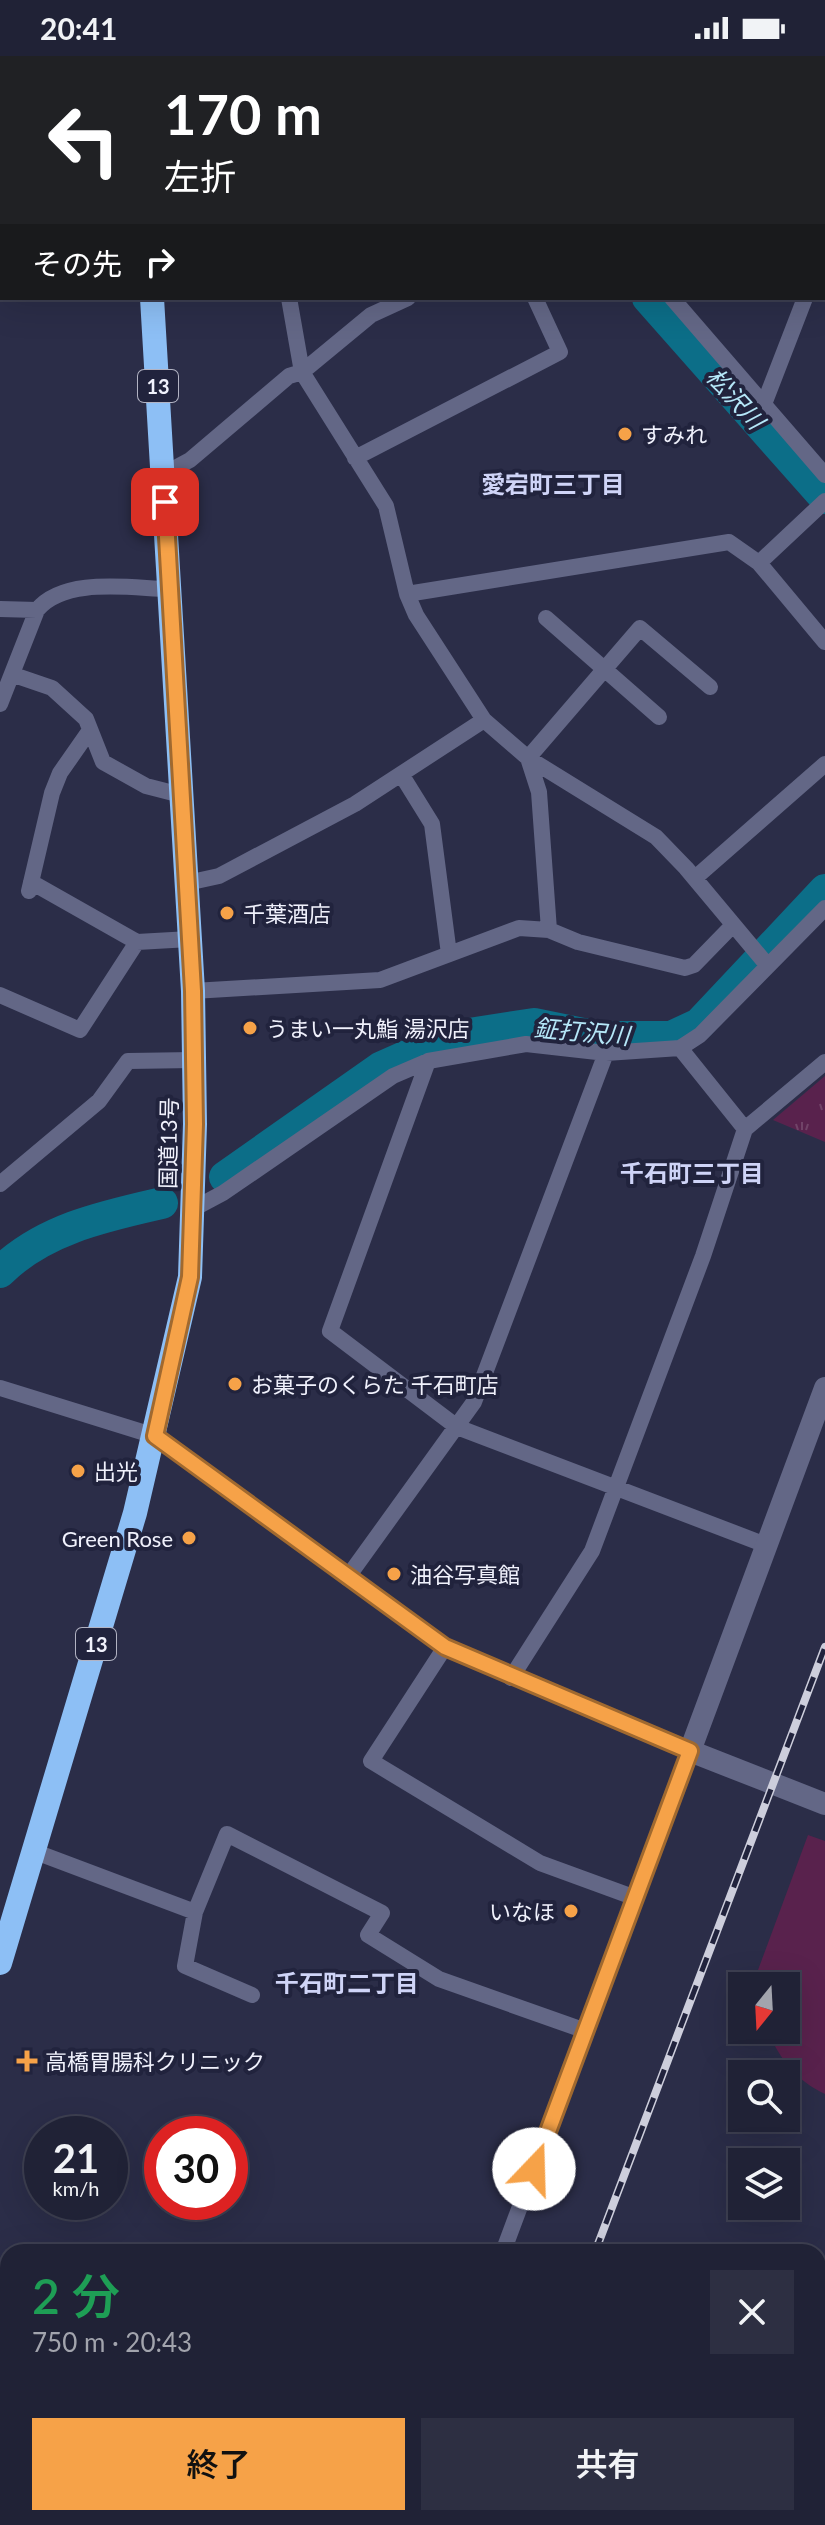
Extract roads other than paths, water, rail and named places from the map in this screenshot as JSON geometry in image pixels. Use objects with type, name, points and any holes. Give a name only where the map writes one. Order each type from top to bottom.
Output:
[{"type":"highway","name":"国道13号","points":[[0,1963],[155,1436],[190,1277],[193,991],[152,300]]},
{"type":"street","points":[[289,300],[302,372],[386,506],[407,594],[484,720],[528,758],[656,837],[695,878],[767,966]]},
{"type":"street","points":[[164,474],[190,460],[289,376],[302,372],[371,315],[404,300]]},
{"type":"street","points":[[355,458],[560,352],[536,300]]},
{"type":"street","points":[[674,300],[825,475]]},
{"type":"street","points":[[764,404],[804,300]]},
{"type":"street","points":[[759,563],[821,506]]},
{"type":"street","points":[[407,594],[729,542],[759,563],[825,642]]},
{"type":"street","points":[[0,704],[14,675],[37,610],[47,598],[66,592],[101,588],[168,589]]},
{"type":"street","points":[[0,609],[37,610]]},
{"type":"street","points":[[546,618],[659,717]]},
{"type":"street","points":[[528,758],[640,628],[710,687]]},
{"type":"street","points":[[14,675],[52,688],[86,719],[103,762],[146,786],[181,795]]},
{"type":"street","points":[[187,883],[219,876],[355,804],[484,720]]},
{"type":"street","points":[[90,730],[60,773],[52,793],[30,886],[137,942],[190,939]]},
{"type":"street","points":[[528,758],[539,792],[549,930]]},
{"type":"street","points":[[695,878],[825,764]]},
{"type":"street","points":[[401,774],[432,824],[449,954]]},
{"type":"street","points":[[193,1209],[223,1193],[393,1076],[428,1061],[526,1044],[606,1053],[680,1048],[700,1035],[825,908]]},
{"type":"street","points":[[193,991],[380,980],[519,928],[549,930],[578,942],[685,968],[694,965],[733,925]]},
{"type":"street","points":[[0,995],[80,1030],[137,942]]},
{"type":"street","points":[[680,1048],[745,1129]]},
{"type":"street","points":[[347,1578],[474,1402],[606,1053]]},
{"type":"street","points":[[0,1184],[99,1101],[128,1061],[194,1060]]},
{"type":"street","points":[[428,1061],[330,1331],[457,1427],[766,1545]]},
{"type":"street","points":[[511,1678],[592,1551],[703,1256],[745,1129],[825,1062]]},
{"type":"street","points":[[0,1388],[155,1436],[445,1647],[511,1678],[825,1804]]},
{"type":"street","points":[[506,2244],[825,1388]]},
{"type":"street","points":[[445,1647],[371,1761],[540,1863],[633,1897]]},
{"type":"street","points":[[252,1995],[185,1966],[195,1912],[227,1834],[382,1913],[368,1935],[439,1979],[586,2031]]},
{"type":"street","points":[[33,1851],[195,1912]]},
{"type":"waterway","name":"松沢川","points":[[650,300],[825,498]]},
{"type":"waterway","name":"鉦打沢川","points":[[225,1177],[380,1068],[450,1037],[534,1024],[598,1037],[671,1037],[699,1024],[825,890]]},
{"type":"waterway","name":"鉦打沢川","points":[[0,1272],[35,1245],[76,1226],[162,1203]]},
{"type":"railway","points":[[598,2244],[825,1647]]},
{"type":"place","name":"すみれ","points":[[625,434]]},
{"type":"place","name":"千葉酒店","points":[[227,913]]},
{"type":"place","name":"うまい一丸鮨 湯沢店","points":[[250,1028]]},
{"type":"place","name":"お菓子のくらた 千石町店","points":[[235,1384]]},
{"type":"place","name":"出光","points":[[78,1471]]},
{"type":"place","name":"Green Rose","points":[[189,1538]]},
{"type":"place","name":"油谷写真館","points":[[394,1574]]},
{"type":"place","name":"いなほ","points":[[571,1911]]},
{"type":"place","name":"高橋胃腸科クリニック","points":[[27,2061]]},
{"type":"district","name":"愛宕町三丁目","points":[[553,483]]},
{"type":"district","name":"千石町三丁目","points":[[692,1172]]},
{"type":"district","name":"千石町二丁目","points":[[347,1982]]}]
